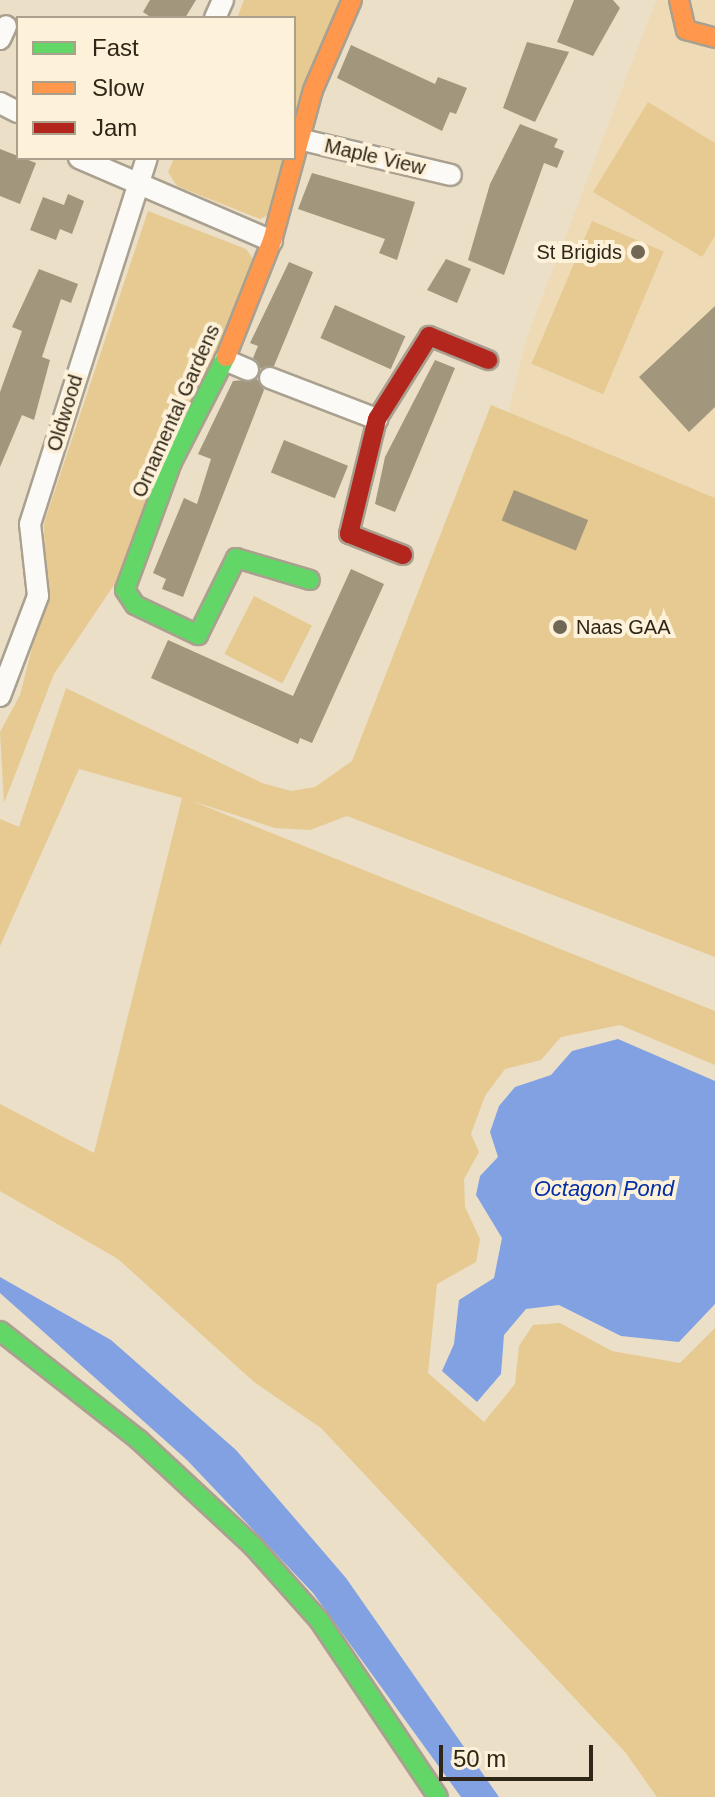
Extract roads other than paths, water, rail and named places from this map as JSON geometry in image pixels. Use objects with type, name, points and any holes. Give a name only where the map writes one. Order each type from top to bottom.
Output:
[{"type":"street","name":"Ornamental Gardens","points":[[296,150],[352,0]]},
{"type":"street","points":[[679,0],[686,30],[715,38]]},
{"type":"street","name":"Maple View","points":[[299,139],[451,175]]},
{"type":"street","points":[[84,160],[272,241]]},
{"type":"street","name":"Oldwood","points":[[0,696],[38,596],[30,524],[136,181],[146,160]]},
{"type":"street","name":"Ornamental Gardens","points":[[293,160],[272,241],[225,360],[172,462],[125,590],[135,605],[198,635],[236,558],[310,580]]},
{"type":"street","points":[[403,555],[349,534],[377,419],[429,336],[488,360]]},
{"type":"street","points":[[225,360],[248,370]]},
{"type":"street","points":[[270,378],[377,419]]},
{"type":"street","points":[[0,1331],[139,1440],[253,1546],[319,1620],[438,1797]]},
{"type":"water","name":"Octagon Pond","points":[[618,1039],[715,1081],[715,1304],[679,1342],[621,1336],[559,1305],[526,1309],[504,1335],[501,1374],[477,1402],[442,1371],[454,1344],[459,1300],[494,1278],[502,1238],[476,1195],[480,1176],[498,1157],[490,1132],[499,1106],[515,1087],[551,1075],[572,1051]]},
{"type":"water","points":[[0,1277],[111,1340],[236,1450],[346,1578],[499,1797],[461,1797],[313,1593],[187,1460],[0,1293]]},
{"type":"place","name":"St Brigids","points":[[638,252]]},
{"type":"place","name":"Naas GAA","points":[[560,627]]}]
